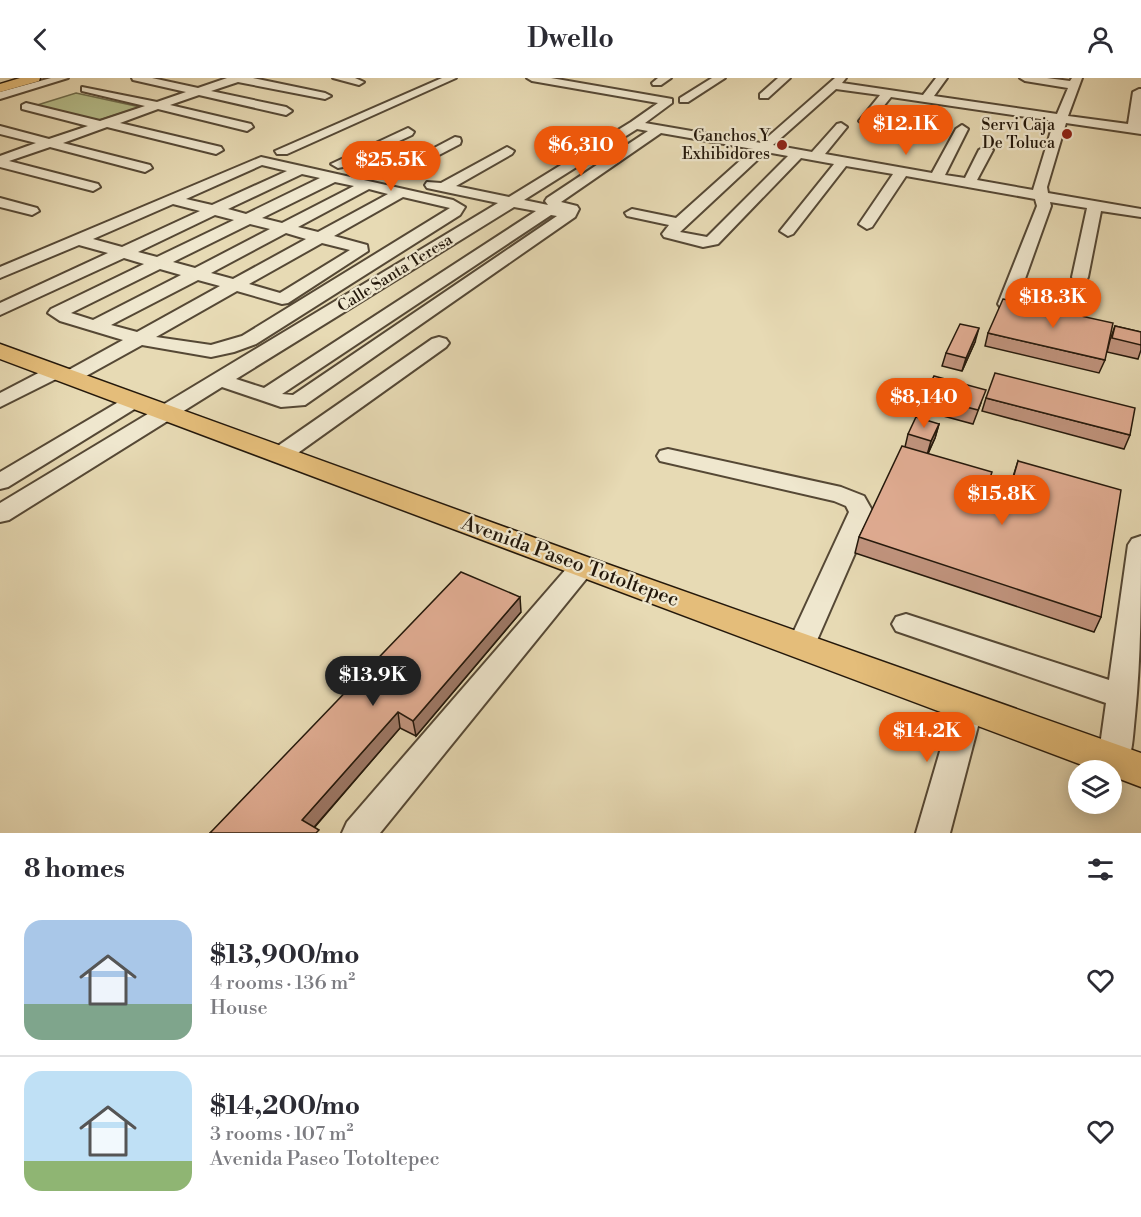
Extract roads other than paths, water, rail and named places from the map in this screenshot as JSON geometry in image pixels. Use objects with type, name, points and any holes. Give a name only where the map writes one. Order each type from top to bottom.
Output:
[{"type":"main road","points":[[0,88],[34,78]]},
{"type":"main road","name":"Avenida Paseo Totoltepec","points":[[0,351],[582,567],[1128,765]]},
{"type":"street","points":[[0,96],[63,78]]},
{"type":"street","points":[[136,78],[286,111]]},
{"type":"street","points":[[0,161],[237,78],[325,96]]},
{"type":"street","points":[[338,78],[359,82]]},
{"type":"street","points":[[408,132],[336,171],[250,219],[57,313],[138,338],[204,351],[218,350],[249,340],[459,209],[453,204],[368,185],[336,171],[282,150],[451,78]]},
{"type":"street","name":"Calle Santa Teresa","points":[[0,514],[511,202],[668,101],[532,78]]},
{"type":"street","points":[[684,100],[720,78]]},
{"type":"street","points":[[764,96],[785,78]]},
{"type":"street","points":[[926,99],[942,78]]},
{"type":"street","points":[[1007,304],[1044,206],[1040,187],[1075,81],[1025,78]]},
{"type":"street","points":[[839,83],[926,99],[1137,129],[1139,92]]},
{"type":"street","points":[[795,136],[839,83]]},
{"type":"street","points":[[798,153],[712,241],[670,234],[679,223],[839,83]]},
{"type":"street","points":[[86,89],[248,128]]},
{"type":"street","points":[[865,121],[888,93]]},
{"type":"street","points":[[26,108],[216,150]]},
{"type":"street","points":[[634,125],[749,140],[765,147],[1141,213]]},
{"type":"street","points":[[816,156],[842,127]]},
{"type":"street","points":[[220,380],[281,401],[298,401],[570,214],[573,210],[556,205],[552,201],[659,129]]},
{"type":"street","points":[[937,177],[962,129]]},
{"type":"street","points":[[0,130],[145,168]]},
{"type":"street","points":[[390,175],[455,141]]},
{"type":"street","points":[[969,183],[986,150]]},
{"type":"street","points":[[444,187],[507,151]]},
{"type":"street","points":[[0,161],[93,187]]},
{"type":"street","points":[[788,231],[843,161]]},
{"type":"street","points":[[0,273],[255,162],[266,162],[300,170],[390,175],[570,214]]},
{"type":"street","points":[[0,310],[300,170]]},
{"type":"street","points":[[867,224],[902,171]]},
{"type":"street","points":[[96,326],[368,185]]},
{"type":"street","points":[[0,401],[138,338],[400,193]]},
{"type":"street","points":[[170,199],[361,248],[360,251],[282,298]]},
{"type":"street","points":[[0,202],[32,211]]},
{"type":"street","points":[[1080,277],[1095,205]]},
{"type":"street","points":[[266,396],[548,210]]},
{"type":"street","points":[[632,213],[679,223]]},
{"type":"street","points":[[77,239],[304,306]]},
{"type":"street","points":[[0,296],[19,301]]},
{"type":"street","points":[[280,455],[440,343]]},
{"type":"street","points":[[0,482],[134,401]]},
{"type":"street","points":[[668,456],[841,495],[856,501],[861,512],[801,646]]},
{"type":"street","points":[[1128,765],[1123,697],[1141,545]]},
{"type":"street","points":[[359,833],[582,567]]},
{"type":"street","points":[[906,624],[1123,697]]},
{"type":"street","points":[[933,833],[969,707]]},
{"type":"place","name":"Servi Caja De Toluca","points":[[1067,134]]},
{"type":"place","name":"Ganchos Y Exhibidores","points":[[782,145]]}]
